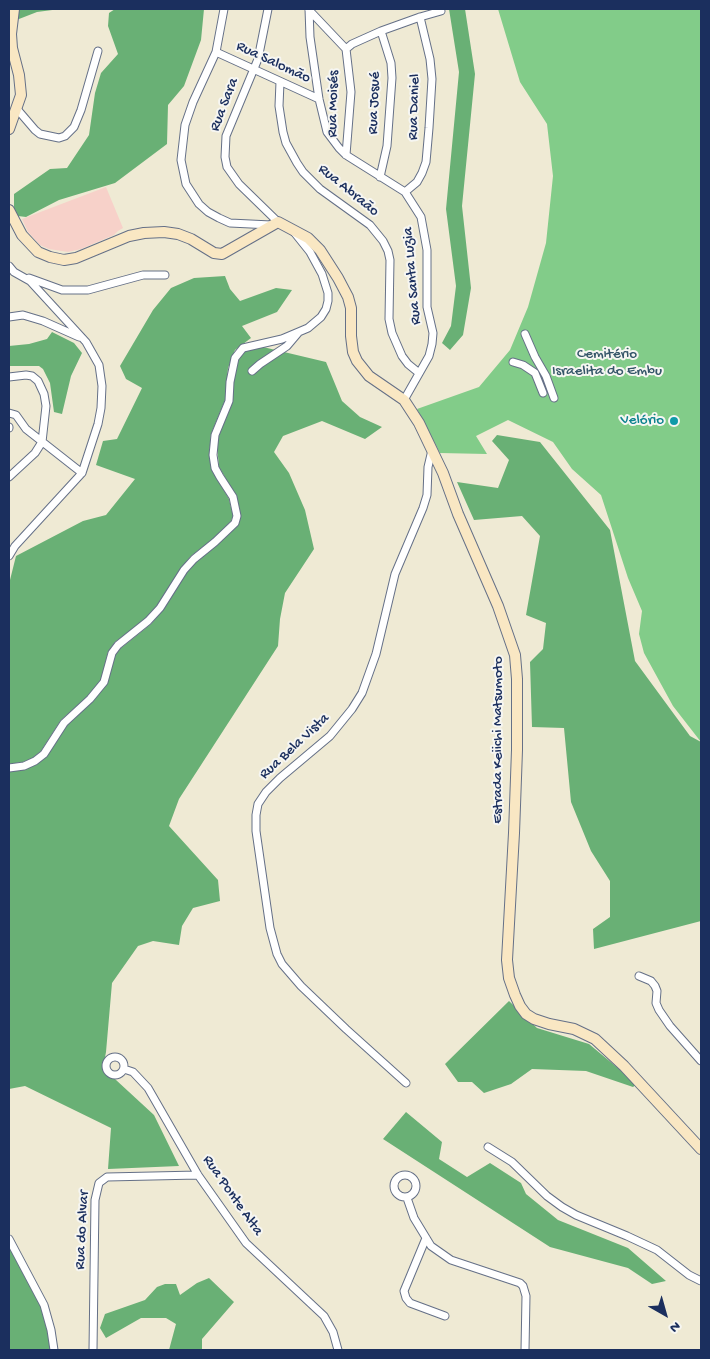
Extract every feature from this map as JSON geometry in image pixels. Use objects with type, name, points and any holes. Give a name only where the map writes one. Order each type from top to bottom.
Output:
[{"type":"main road","points":[[9,129],[20,95],[11,34],[14,9]]},
{"type":"main road","points":[[9,210],[22,235],[34,248],[50,257],[64,260],[76,258],[129,236],[164,232],[184,236],[214,253],[222,254],[275,223]]},
{"type":"main road","name":"Estrada Keiichi Matsumoto","points":[[275,223],[291,228],[308,238],[320,250],[348,297],[351,308],[353,352],[357,361],[369,376],[404,400],[419,423],[498,606],[515,655],[517,679],[516,769],[507,960],[509,978],[514,995],[526,1014],[534,1019],[574,1029],[595,1039],[624,1066],[701,1149]]},
{"type":"street","points":[[224,9],[216,52],[192,102],[185,125],[182,160],[186,184],[199,204],[208,212],[230,223],[275,223]]},
{"type":"street","name":"Rua Sara","points":[[268,9],[254,70],[239,101],[226,136],[224,157],[227,167],[239,184],[275,223]]},
{"type":"street","name":"Rua Moisés","points":[[309,9],[346,49],[351,92],[346,155]]},
{"type":"street","name":"Rua Santa Luzia","points":[[309,9],[310,38],[319,99],[327,132],[346,155],[405,192],[421,217],[427,250],[427,307],[433,333],[429,356],[404,400]]},
{"type":"street","points":[[346,49],[352,44],[381,31],[420,16],[441,11]]},
{"type":"street","name":"Rua Daniel","points":[[405,192],[416,182],[422,173],[426,162],[429,128],[432,79],[430,59],[420,16]]},
{"type":"street","name":"Rua Josué","points":[[380,177],[387,146],[392,78],[391,62],[381,31]]},
{"type":"street","points":[[16,109],[40,134],[59,138],[65,136],[74,127],[81,110],[98,51]]},
{"type":"street","name":"Rua Salomão","points":[[216,52],[319,99]]},
{"type":"street","name":"Rua Abraão","points":[[280,82],[279,106],[283,132],[286,143],[297,163],[320,189],[370,225],[383,241],[388,251],[390,260],[389,319],[392,333],[402,356],[419,373]]},
{"type":"street","points":[[9,768],[24,766],[44,754],[64,723],[90,699],[104,682],[112,653],[118,645],[148,621],[160,608],[184,570],[235,523],[237,516],[233,498],[215,468],[213,455],[215,435],[228,400],[235,358],[243,348],[282,339],[308,328],[321,317],[328,302],[328,293],[317,263],[291,228]]},
{"type":"street","points":[[9,266],[14,272],[54,288],[80,290],[88,290],[143,275],[165,275]]},
{"type":"street","points":[[9,556],[15,546],[82,473],[98,424],[101,408],[102,386],[99,365],[94,353],[26,277]]},
{"type":"street","points":[[9,317],[23,315],[81,337]]},
{"type":"street","points":[[252,371],[287,346],[298,333]]},
{"type":"street","points":[[525,334],[546,376],[554,398]]},
{"type":"street","points":[[513,362],[523,365],[535,373],[543,393]]},
{"type":"street","points":[[9,377],[26,375],[38,380],[42,387],[46,406],[42,442],[35,453],[9,477]]},
{"type":"street","points":[[9,413],[16,415],[26,429],[82,473]]},
{"type":"street","name":"Rua Bela Vista","points":[[406,1084],[346,1029],[282,964],[277,954],[270,928],[256,831],[256,815],[258,804],[266,792],[330,736],[352,710],[362,693],[376,654],[394,574],[425,502],[429,458],[432,450]]},
{"type":"street","points":[[639,976],[651,981],[655,986],[657,991],[656,1003],[659,1010],[701,1061]]},
{"type":"street","name":"Rua Ponte Alta","points":[[124,1069],[133,1072],[148,1088],[198,1175],[246,1243],[324,1316],[333,1332],[338,1349],[346,1350]]},
{"type":"street","points":[[488,1147],[512,1162],[546,1196],[562,1207],[576,1215],[657,1250],[689,1275],[701,1281]]},
{"type":"street","name":"Rua do Alvar","points":[[94,1350],[95,1200],[99,1183],[107,1177],[198,1175]]},
{"type":"street","points":[[407,1198],[414,1218],[431,1246],[451,1260],[520,1283],[523,1286],[526,1296],[525,1350]]},
{"type":"street","points":[[426,1238],[404,1291],[410,1304],[445,1316]]},
{"type":"street","points":[[9,1239],[44,1305],[54,1350]]},
{"type":"shaded area","points":[[106,187],[123,228],[114,235],[81,249],[68,252],[49,249],[40,245],[28,232],[22,219]]},
{"type":"green space","points":[[9,9],[60,9],[37,12],[9,21]]},
{"type":"green space","points":[[115,9],[204,9],[201,40],[184,86],[168,105],[167,144],[115,183],[59,200],[26,217],[18,216],[14,211],[14,194],[50,169],[67,168],[89,135],[95,93],[101,73],[118,54],[108,26],[109,13]]},
{"type":"green space","points":[[449,9],[465,9],[475,74],[462,206],[471,288],[463,335],[450,350],[442,343],[451,326],[456,286],[446,209],[459,72]]},
{"type":"green space","name":"Cemitério Israelita do Embu","points":[[498,9],[701,9],[701,742],[673,706],[644,653],[639,634],[642,611],[628,578],[601,495],[572,469],[553,442],[508,420],[476,436],[487,454],[440,453],[417,409],[479,387],[510,350],[528,307],[546,243],[553,176],[547,124],[520,82]]},
{"type":"green space","points":[[225,276],[230,289],[240,301],[276,288],[292,290],[277,312],[242,326],[251,338],[235,350],[228,368],[225,400],[211,434],[209,456],[212,469],[229,499],[233,516],[231,521],[213,539],[191,556],[146,619],[115,642],[108,652],[101,680],[87,697],[61,720],[41,751],[33,758],[9,764],[9,584],[16,556],[83,521],[106,515],[135,479],[96,465],[103,441],[117,439],[142,388],[126,379],[120,366],[153,310],[171,288],[194,278]]},
{"type":"green space","points":[[52,332],[74,343],[82,353],[71,376],[62,414],[54,412],[50,383],[43,369],[39,366],[9,366],[9,346],[29,344],[47,339]]},
{"type":"green space","points":[[263,347],[326,362],[342,401],[360,417],[382,427],[365,439],[322,421],[283,436],[274,452],[289,473],[305,510],[314,549],[285,593],[280,619],[278,646],[179,799],[169,826],[218,880],[220,901],[193,908],[182,926],[179,945],[153,941],[138,946],[112,983],[103,1068],[154,1115],[179,1166],[108,1169],[111,1128],[25,1086],[9,1089],[9,772],[25,769],[37,764],[47,756],[67,725],[92,702],[107,684],[115,655],[151,624],[163,610],[196,561],[217,545],[238,525],[240,516],[239,506],[236,496],[219,467],[217,445],[232,401],[233,382],[239,359],[245,350]]},
{"type":"green space","points":[[497,435],[540,442],[610,530],[635,661],[690,736],[701,742],[701,921],[594,949],[593,929],[610,917],[610,881],[591,851],[571,802],[564,728],[532,727],[530,662],[543,649],[546,623],[526,615],[540,536],[522,516],[474,520],[457,482],[498,488],[509,460],[492,441]]},
{"type":"green space","points":[[509,1001],[537,1028],[589,1044],[637,1084],[633,1087],[586,1071],[532,1069],[511,1084],[484,1093],[472,1082],[458,1082],[445,1064]]},
{"type":"green space","points":[[406,1112],[442,1142],[439,1159],[467,1177],[490,1163],[521,1183],[526,1194],[558,1220],[628,1248],[666,1281],[652,1284],[628,1268],[550,1247],[383,1139]]},
{"type":"green space","points":[[9,1245],[41,1306],[48,1330],[51,1350],[9,1350]]},
{"type":"green space","points":[[209,1278],[234,1302],[202,1339],[202,1350],[169,1350],[176,1324],[166,1318],[141,1318],[106,1338],[100,1328],[105,1314],[145,1300],[157,1287],[165,1284],[176,1284],[180,1295],[197,1283]]},
{"type":"place","name":"Velório","points":[[674,421]]}]
